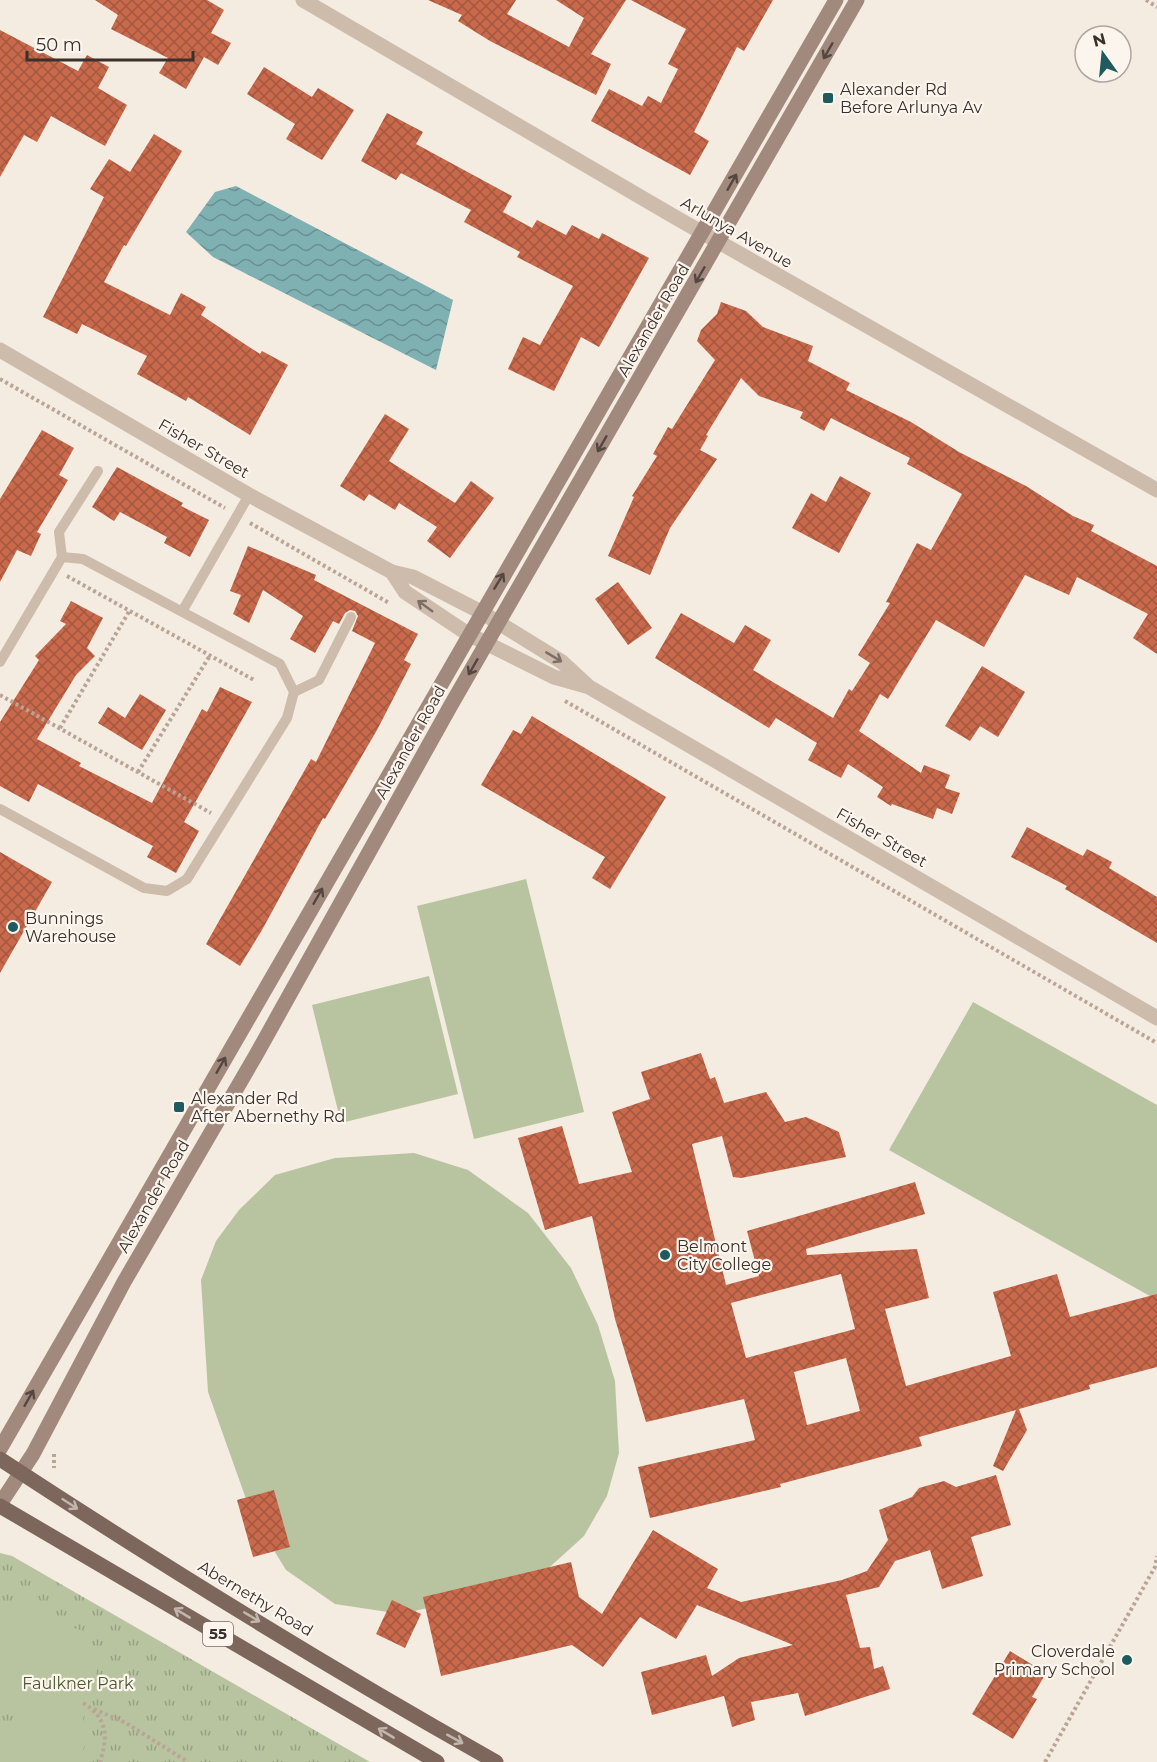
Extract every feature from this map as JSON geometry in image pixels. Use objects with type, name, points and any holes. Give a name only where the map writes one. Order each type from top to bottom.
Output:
[{"type":"main road","name":"Alexander Road","points":[[0,1449],[468,634],[703,233],[836,0]]},
{"type":"main road","name":"Alexander Road","points":[[0,1505],[486,644],[856,0]]},
{"type":"main road","name":"Abernethy Road","points":[[0,1459],[407,1712],[496,1762]]},
{"type":"main road","name":"55","points":[[0,1505],[437,1762]]},
{"type":"street","name":"Arlunya Avenue","points":[[303,0],[703,233],[1157,490]]},
{"type":"street","name":"Fisher Street","points":[[0,350],[249,495],[392,572],[413,577],[481,612],[562,662],[589,687],[1157,1018]]},
{"type":"street","name":"Fisher Street","points":[[392,572],[405,592],[468,634],[554,677],[589,687]]},
{"type":"lane","points":[[0,662],[62,557],[59,532],[98,471]]},
{"type":"lane","points":[[183,610],[249,495]]},
{"type":"lane","points":[[0,809],[144,888],[167,891],[187,879],[287,718],[294,692],[280,664],[183,610],[83,559],[62,557]]},
{"type":"lane","points":[[294,692],[319,680],[351,617]]},
{"type":"path","points":[[1146,0],[1157,7]]},
{"type":"path","points":[[0,379],[390,604]]},
{"type":"path","points":[[54,569],[254,680]]},
{"type":"path","points":[[60,728],[130,610]]},
{"type":"path","points":[[138,772],[209,657]]},
{"type":"path","points":[[0,695],[223,820]]},
{"type":"path","points":[[562,699],[1157,1043]]},
{"type":"path","points":[[1045,1762],[1155,1567],[1157,1556]]},
{"type":"path","points":[[83,1703],[126,1723],[188,1762]]},
{"type":"path","points":[[94,1709],[105,1727],[106,1737],[100,1762]]},
{"type":"green space","points":[[526,879],[584,1112],[474,1139],[417,906]]},
{"type":"green space","points":[[429,976],[458,1094],[341,1123],[312,1005]]},
{"type":"green space","points":[[973,1002],[1157,1105],[1157,1300],[889,1150]]},
{"type":"green space","points":[[414,1153],[468,1170],[528,1213],[571,1268],[598,1325],[615,1381],[619,1453],[607,1496],[584,1536],[541,1575],[480,1596],[401,1614],[335,1604],[286,1570],[251,1513],[208,1392],[201,1280],[216,1241],[239,1210],[275,1175],[335,1158]]},
{"type":"green space","name":"Faulkner Park","points":[[0,1553],[12,1556],[370,1762],[0,1762]]},
{"type":"green space","points":[[18,1602],[48,1619],[86,1632],[86,1639],[97,1657],[96,1676],[79,1714],[84,1716],[81,1727],[89,1730],[82,1754],[74,1762],[0,1762],[0,1743],[14,1716],[0,1710],[0,1603]]},
{"type":"water","points":[[236,186],[453,300],[436,370],[213,257],[186,232],[215,192]]},
{"type":"building","points":[[95,0],[207,0],[224,10],[211,33],[231,43],[218,65],[204,57],[186,89],[159,73],[168,58],[111,29],[118,15]]},
{"type":"building","points":[[428,0],[516,0],[507,14],[569,47],[584,18],[556,0],[626,0],[591,54],[611,64],[596,95],[490,41],[458,21],[462,15]]},
{"type":"building","points":[[631,0],[773,0],[744,51],[737,47],[694,132],[709,141],[690,175],[591,121],[609,89],[642,106],[648,96],[661,103],[678,69],[668,64],[686,29]]},
{"type":"building","points":[[0,30],[78,71],[87,55],[109,67],[98,88],[127,105],[105,146],[51,116],[37,142],[24,135],[0,177]]},
{"type":"building","points":[[264,67],[312,97],[318,88],[354,110],[322,160],[286,139],[295,124],[247,94]]},
{"type":"building","points":[[387,113],[423,132],[416,144],[512,196],[503,212],[532,228],[537,220],[566,235],[572,225],[599,239],[602,233],[649,258],[599,347],[581,337],[554,391],[508,369],[523,337],[540,345],[573,286],[517,257],[520,252],[464,222],[471,210],[401,173],[396,180],[361,161]]},
{"type":"building","points":[[154,134],[182,151],[104,282],[170,315],[181,293],[206,307],[201,315],[260,354],[262,351],[288,365],[250,435],[188,397],[186,401],[137,374],[147,356],[82,324],[77,334],[43,317],[104,197],[90,189],[109,159],[130,172]]},
{"type":"building","points":[[721,302],[746,311],[763,327],[813,346],[808,361],[850,383],[846,390],[911,422],[959,452],[1026,486],[1073,516],[1094,525],[1091,531],[1157,566],[1157,654],[1133,638],[1148,614],[1077,577],[1069,595],[1025,575],[984,647],[936,620],[888,699],[880,694],[859,731],[921,773],[924,765],[950,775],[945,788],[960,793],[952,814],[937,808],[933,819],[892,804],[891,806],[877,797],[883,787],[848,764],[841,778],[808,760],[817,743],[776,718],[769,728],[655,658],[681,613],[734,643],[745,625],[771,640],[753,670],[833,718],[849,689],[852,691],[870,663],[858,655],[890,603],[886,602],[917,543],[931,550],[962,494],[907,464],[910,458],[831,418],[824,431],[800,418],[803,412],[759,396],[741,378],[706,435],[708,436],[700,450],[717,459],[670,528],[650,575],[608,556],[634,497],[632,496],[657,456],[653,454],[668,427],[672,429],[715,360],[697,341],[701,330],[717,314]]},
{"type":"building","points":[[385,414],[409,429],[389,461],[455,503],[471,481],[494,498],[450,558],[427,541],[437,527],[399,503],[395,510],[369,494],[364,501],[340,486]]},
{"type":"building","points":[[42,430],[74,448],[59,475],[68,480],[37,532],[41,534],[31,556],[17,550],[0,582],[0,499]]},
{"type":"building","points":[[117,467],[183,503],[181,506],[209,520],[190,557],[164,543],[167,537],[120,512],[114,521],[92,507]]},
{"type":"building","points":[[840,476],[871,493],[839,553],[792,528],[811,493],[826,502]]},
{"type":"building","points":[[248,546],[316,575],[314,580],[418,634],[404,660],[411,664],[377,730],[325,819],[323,818],[240,966],[206,944],[311,759],[316,762],[375,643],[352,631],[358,616],[355,611],[350,610],[345,613],[339,624],[333,621],[315,653],[290,639],[303,616],[263,590],[249,623],[233,614],[241,595],[230,591]]},
{"type":"building","points":[[618,582],[652,628],[628,645],[595,599]]},
{"type":"building","points":[[71,601],[103,618],[87,648],[95,656],[76,675],[37,739],[81,763],[79,766],[152,803],[202,709],[207,712],[220,687],[252,702],[184,822],[199,831],[176,873],[147,857],[153,846],[38,784],[29,802],[0,786],[0,722],[39,660],[35,656],[66,624],[60,621]]},
{"type":"building","points":[[982,666],[1025,692],[998,737],[980,726],[970,741],[945,726]]},
{"type":"building","points":[[140,694],[166,710],[142,750],[98,723],[108,707],[125,718]]},
{"type":"building","points":[[532,716],[666,797],[610,889],[592,878],[605,857],[481,785],[513,730],[521,734]]},
{"type":"building","points":[[1027,827],[1083,856],[1087,849],[1112,862],[1109,868],[1157,897],[1157,943],[1065,889],[1067,886],[1011,857]]},
{"type":"building","name":"Bunnings Warehouse","points":[[0,852],[52,882],[0,973]]},
{"type":"building","points":[[701,1053],[710,1079],[715,1077],[724,1103],[766,1092],[785,1122],[806,1117],[839,1132],[846,1157],[741,1178],[733,1177],[722,1136],[692,1144],[726,1285],[759,1276],[747,1231],[915,1182],[925,1214],[806,1249],[807,1255],[917,1249],[929,1298],[885,1309],[906,1386],[1011,1356],[993,1292],[1057,1274],[1070,1317],[1157,1294],[1157,1367],[1089,1385],[1090,1389],[1019,1409],[1027,1430],[1003,1471],[993,1466],[1016,1410],[919,1437],[922,1446],[780,1484],[781,1487],[650,1518],[638,1467],[755,1440],[744,1399],[646,1422],[615,1319],[592,1216],[545,1230],[518,1138],[562,1126],[579,1184],[632,1172],[612,1112],[650,1099],[641,1072]],"holes":[[[841,1274],[855,1329],[746,1358],[731,1303]],[[846,1358],[860,1411],[807,1425],[794,1372]]]},
{"type":"building","points":[[996,1475],[1011,1525],[971,1537],[983,1576],[942,1589],[930,1550],[895,1561],[879,1587],[846,1595],[860,1648],[870,1647],[874,1669],[883,1666],[890,1689],[805,1716],[798,1693],[751,1702],[755,1720],[732,1727],[724,1696],[652,1715],[641,1672],[706,1655],[712,1676],[739,1658],[793,1645],[697,1605],[676,1639],[640,1617],[603,1667],[572,1645],[441,1676],[423,1597],[571,1562],[579,1597],[602,1614],[653,1530],[718,1569],[707,1588],[741,1602],[842,1580],[867,1571],[888,1540],[879,1510],[912,1497],[919,1488],[944,1481],[956,1487]]},
{"type":"building","points":[[274,1490],[290,1547],[253,1557],[237,1500]]},
{"type":"building","points":[[392,1600],[421,1614],[405,1648],[376,1634]]},
{"type":"building","points":[[1010,1651],[1046,1673],[1032,1697],[1037,1699],[1013,1739],[972,1714]]},
{"type":"place","name":"Alexander Rd Before Arlunya Av","points":[[828,98]]},
{"type":"place","name":"Bunnings Warehouse","points":[[13,927]]},
{"type":"place","name":"Alexander Rd After Abernethy Rd","points":[[179,1107]]},
{"type":"place","name":"Belmont City College","points":[[665,1255]]},
{"type":"place","name":"Cloverdale Primary School","points":[[1127,1660]]}]
